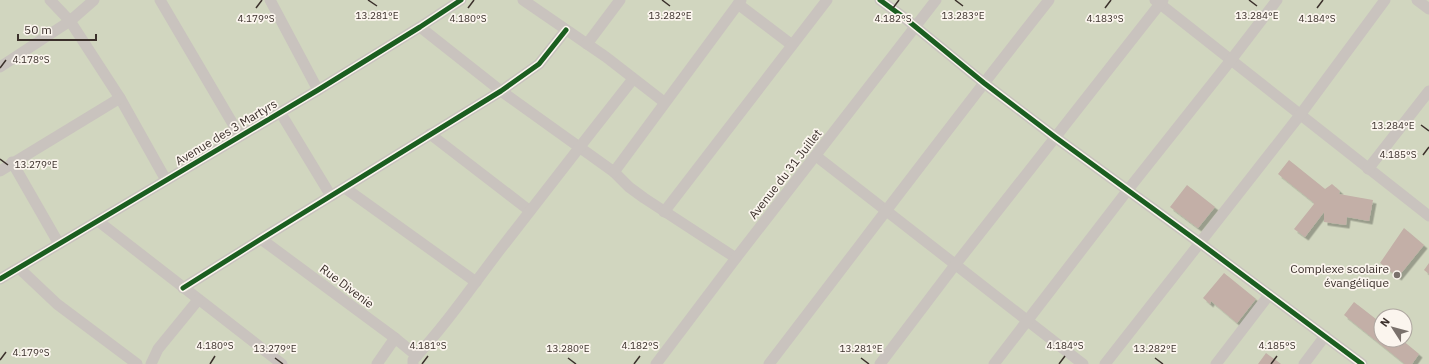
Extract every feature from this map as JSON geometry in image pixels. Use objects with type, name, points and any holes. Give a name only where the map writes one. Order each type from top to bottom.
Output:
[{"type":"street","points":[[50,0],[70,21],[120,98],[166,180]]},
{"type":"street","points":[[0,67],[70,21],[94,0]]},
{"type":"street","points":[[160,0],[240,136]]},
{"type":"street","name":"Avenue des 3 Martyrs","points":[[0,279],[20,269],[59,244],[318,90],[461,0]]},
{"type":"street","points":[[524,0],[587,44],[664,102]]},
{"type":"street","points":[[587,44],[620,0]]},
{"type":"street","points":[[664,212],[827,0]]},
{"type":"street","points":[[880,0],[916,27],[984,83],[1126,191],[1200,243],[1362,364]]},
{"type":"street","name":"Avenue du 31 Juillet","points":[[656,364],[736,258],[936,0]]},
{"type":"street","points":[[768,364],[1049,0]]},
{"type":"street","points":[[994,364],[1126,191],[1277,0]]},
{"type":"street","points":[[1106,364],[1300,115],[1386,0]]},
{"type":"street","points":[[1417,0],[1429,9]]},
{"type":"street","points":[[274,1],[318,90]]},
{"type":"street","points":[[880,364],[1159,1],[1300,115],[1429,216]]},
{"type":"street","points":[[614,172],[739,2],[792,45]]},
{"type":"street","points":[[420,27],[501,91],[614,172],[629,187],[664,212],[736,258]]},
{"type":"street","points":[[183,288],[501,91],[538,64],[566,30]]},
{"type":"street","points":[[415,360],[461,303],[530,211],[634,79]]},
{"type":"street","points":[[1368,169],[1429,91]]},
{"type":"street","points":[[0,171],[12,162],[120,98]]},
{"type":"street","points":[[280,112],[331,196]]},
{"type":"street","points":[[430,134],[530,211]]},
{"type":"street","points":[[816,156],[1083,364]]},
{"type":"street","points":[[12,162],[59,244]]},
{"type":"street","points":[[345,188],[476,282]]},
{"type":"street","points":[[98,221],[282,364]]},
{"type":"street","name":"Rue Divenie","points":[[261,239],[395,338],[415,360]]},
{"type":"street","points":[[20,269],[57,304],[138,364]]},
{"type":"street","points":[[1216,364],[1269,294]]},
{"type":"street","points":[[151,364],[158,348],[198,300]]},
{"type":"street","points":[[1304,364],[1325,336]]},
{"type":"street","points":[[377,364],[395,338]]},
{"type":"green space","points":[[0,0],[1429,0],[1429,364],[0,364]]},
{"type":"building","points":[[1289,160],[1325,189],[1332,184],[1340,191],[1339,194],[1373,200],[1369,221],[1347,217],[1346,225],[1324,222],[1324,212],[1305,237],[1294,229],[1314,204],[1278,174]]},
{"type":"building","points":[[1187,185],[1215,207],[1198,228],[1170,207]]},
{"type":"building","points":[[1404,228],[1424,245],[1398,277],[1380,263]]},
{"type":"building","points":[[1429,263],[1429,274],[1424,270]]},
{"type":"building","points":[[1224,273],[1256,299],[1237,323],[1211,301],[1210,304],[1203,298]]},
{"type":"building","points":[[1354,302],[1373,317],[1373,338],[1344,315]]},
{"type":"building","points":[[1385,348],[1412,348],[1419,354],[1412,364],[1405,364]]},
{"type":"building","points":[[1266,353],[1281,364],[1258,364]]},
{"type":"cycle path","points":[[0,279],[318,90],[461,0]]},
{"type":"cycle path","points":[[880,0],[906,19],[984,83],[1055,137],[1362,364]]},
{"type":"cycle path","points":[[183,288],[501,91],[539,64],[566,30]]},
{"type":"place","name":"Complexe scolaire évangélique","points":[[1397,275]]}]
